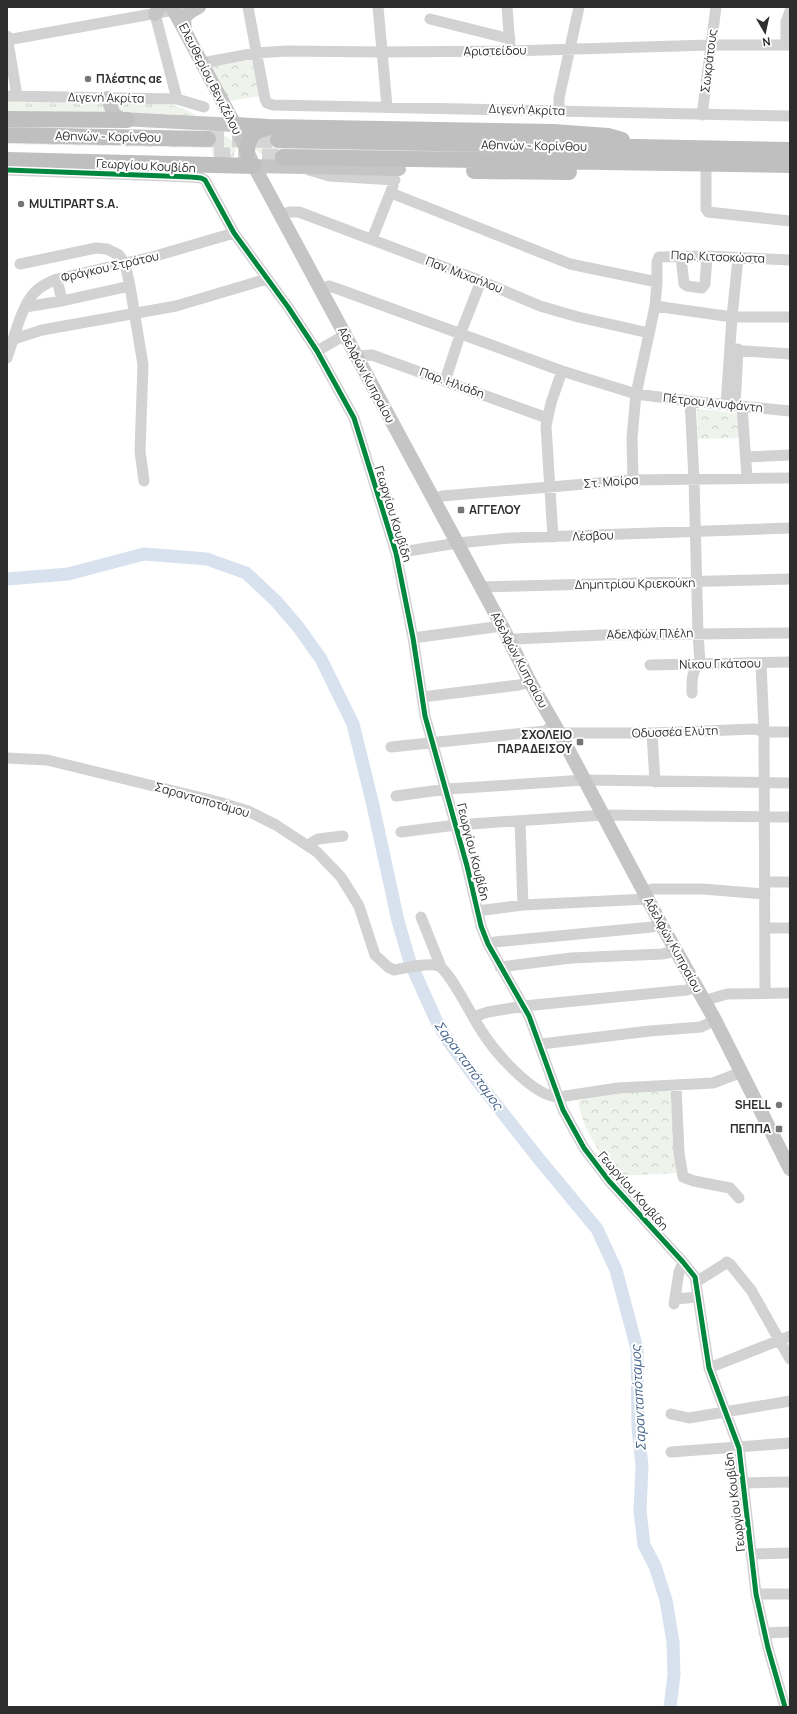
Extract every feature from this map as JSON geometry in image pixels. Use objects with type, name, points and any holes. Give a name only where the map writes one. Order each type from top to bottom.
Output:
[{"type":"highway","points":[[7,119],[127,120]]},
{"type":"highway","points":[[235,125],[273,134]]},
{"type":"highway","points":[[247,153],[247,144],[252,134],[256,130],[273,134],[552,132],[608,136],[657,148],[790,150]]},
{"type":"highway","name":"Αθηνών - Κορίνθου","points":[[7,135],[208,139]]},
{"type":"highway","name":"Αθηνών - Κορίνθου","points":[[7,150],[219,160]]},
{"type":"highway","points":[[7,160],[234,160],[238,156],[247,153]]},
{"type":"highway","points":[[219,160],[247,153]]},
{"type":"highway","points":[[397,174],[624,170],[668,163]]},
{"type":"highway","name":"Αθηνών - Κορίνθου","points":[[291,164],[668,163],[790,165]]},
{"type":"main road","points":[[185,31],[184,17],[199,7]]},
{"type":"main road","name":"Ελευθερίου Βενιζέλου","points":[[165,9],[185,31],[235,125],[247,153]]},
{"type":"main road","points":[[204,123],[212,119],[218,113],[220,96]]},
{"type":"main road","points":[[108,98],[111,109],[116,117],[127,120],[235,125]]},
{"type":"main road","points":[[247,153],[291,164],[397,174]]},
{"type":"main road","name":"Αδελφών Κυπραίου","points":[[247,153],[502,626],[530,682],[604,815],[703,1001],[715,1020],[788,1162]]},
{"type":"main road","points":[[268,191],[272,177],[280,170],[291,164]]},
{"type":"street","points":[[12,96],[7,39],[165,9],[191,7]]},
{"type":"street","points":[[248,7],[256,53]]},
{"type":"street","points":[[378,7],[387,106]]},
{"type":"street","points":[[507,7],[511,51]]},
{"type":"street","points":[[559,111],[559,98],[579,7]]},
{"type":"street","name":"Σωκράτους","points":[[702,115],[716,7]]},
{"type":"street","points":[[165,9],[177,99]]},
{"type":"street","points":[[788,45],[786,22],[790,11]]},
{"type":"street","points":[[430,19],[510,40]]},
{"type":"street","name":"Αριστείδου","points":[[202,63],[256,53],[315,50],[381,52],[511,51],[788,45]]},
{"type":"street","name":"Διγενή Ακρίτα","points":[[256,53],[265,99],[268,103],[273,105],[387,106],[790,116]]},
{"type":"street","name":"Διγενή Ακρίτα","points":[[12,96],[177,99],[204,108]]},
{"type":"street","points":[[706,164],[706,209],[708,212],[790,220]]},
{"type":"street","name":"Γεωργίου Κουβίδη","points":[[7,170],[201,178],[205,180],[234,233],[288,307],[317,351],[354,418],[396,553],[413,638],[425,716],[456,825],[477,911],[488,944],[524,1006],[540,1044],[563,1110],[584,1148],[609,1181],[695,1277],[708,1368],[739,1448],[756,1594],[764,1633],[785,1707]]},
{"type":"street","points":[[372,239],[391,193],[397,174]]},
{"type":"street","points":[[391,193],[570,264],[657,282],[655,306],[636,394],[632,438],[633,480]]},
{"type":"street","name":"Παν. Μιχαήλου","points":[[281,214],[299,212],[481,281],[540,306],[649,333]]},
{"type":"street","name":"Φράγκου Στράτου","points":[[7,358],[26,307],[36,292],[47,283],[57,279],[125,264],[234,233]]},
{"type":"street","points":[[20,264],[96,248],[107,249],[119,255],[125,264],[143,365],[140,451],[144,481]]},
{"type":"street","name":"Παρ. Κιτσοκώστα","points":[[657,282],[659,257],[664,255],[682,257],[707,256],[790,260]]},
{"type":"street","points":[[682,257],[684,284],[687,286],[702,288],[705,284],[707,256]]},
{"type":"street","points":[[738,258],[732,317],[734,349],[734,405],[746,457],[747,478]]},
{"type":"street","points":[[57,279],[62,301]]},
{"type":"street","points":[[14,340],[42,330],[135,314],[203,299],[267,279]]},
{"type":"street","points":[[446,380],[461,332],[481,281]]},
{"type":"street","points":[[26,307],[62,301],[130,286]]},
{"type":"street","name":"Πέτρου Ανυφάντη","points":[[321,289],[329,286],[334,287],[562,370],[636,394],[790,411]]},
{"type":"street","points":[[655,306],[732,317],[790,317]]},
{"type":"street","points":[[317,351],[345,335]]},
{"type":"street","points":[[734,349],[790,354]]},
{"type":"street","name":"Παρ. Ηλιάδη","points":[[357,356],[372,354],[547,418]]},
{"type":"street","points":[[553,537],[546,426],[547,418],[562,370]]},
{"type":"street","points":[[690,401],[700,663],[695,667],[692,676],[692,694]]},
{"type":"street","points":[[746,457],[790,455]]},
{"type":"street","name":"Στ. Μοίρα","points":[[433,499],[442,496],[633,480],[790,478]]},
{"type":"street","name":"Λέσβου","points":[[396,553],[457,543],[511,538],[790,528]]},
{"type":"street","name":"Δημητρίου Κριεκούκη","points":[[481,587],[790,579]]},
{"type":"street","points":[[413,638],[502,626]]},
{"type":"street","name":"Αδελφών Πλέλη","points":[[510,642],[515,639],[602,635],[790,633]]},
{"type":"street","name":"Νίκου Γκάτσου","points":[[650,665],[790,662]]},
{"type":"street","points":[[761,663],[764,732],[765,992]]},
{"type":"street","points":[[422,697],[519,685],[530,682]]},
{"type":"street","points":[[391,747],[557,729]]},
{"type":"street","name":"Οδυσσέα Ελύτη","points":[[557,729],[566,733],[652,734],[755,729],[764,732],[790,732]]},
{"type":"street","points":[[652,734],[655,782]]},
{"type":"street","name":"Σαρανταποτάμου","points":[[7,758],[47,760],[220,802],[262,818],[308,845],[333,868],[347,886],[361,911],[375,955],[388,967],[394,970],[434,965],[441,967]]},
{"type":"street","points":[[396,796],[446,789],[585,780],[790,783]]},
{"type":"street","points":[[401,832],[456,825],[604,815],[790,818]]},
{"type":"street","points":[[520,821],[523,905]]},
{"type":"street","points":[[308,845],[318,839],[343,836]]},
{"type":"street","points":[[765,882],[790,882]]},
{"type":"street","points":[[477,911],[523,905],[646,895],[652,889],[703,889],[765,894]]},
{"type":"street","points":[[421,917],[441,967],[488,1041],[514,1069],[538,1090],[552,1097],[618,1088],[713,1083],[742,1072]]},
{"type":"street","points":[[488,944],[495,942],[652,927],[661,924]]},
{"type":"street","points":[[765,928],[790,928]]},
{"type":"street","points":[[500,967],[571,958],[662,954],[677,951]]},
{"type":"street","points":[[473,1016],[524,1006],[687,990],[696,987]]},
{"type":"street","points":[[703,1001],[727,994],[765,992],[790,993]]},
{"type":"street","points":[[540,1044],[650,1031],[701,1027],[715,1020]]},
{"type":"street","points":[[676,1085],[683,1178],[730,1188],[739,1198]]},
{"type":"street","points":[[683,1262],[674,1301],[698,1297]]},
{"type":"street","points":[[696,1282],[723,1264],[727,1262],[730,1264],[751,1290],[790,1359]]},
{"type":"street","points":[[708,1368],[790,1336]]},
{"type":"street","points":[[671,1414],[689,1418],[790,1401]]},
{"type":"street","points":[[671,1452],[790,1443]]},
{"type":"street","points":[[744,1483],[790,1482]]},
{"type":"street","points":[[751,1554],[790,1553]]},
{"type":"street","points":[[756,1594],[790,1594]]},
{"type":"street","points":[[764,1633],[790,1632]]},
{"type":"green space","points":[[252,60],[260,96],[228,101],[212,66]]},
{"type":"green space","points":[[7,101],[101,103],[105,105],[109,112],[7,115]]},
{"type":"green space","points":[[146,103],[169,105],[180,107],[197,117],[179,117],[171,114],[125,113],[120,112],[114,104]]},
{"type":"green space","points":[[206,132],[224,136],[232,140],[236,148],[234,155],[227,160],[216,163],[211,148],[7,144],[7,142]]},
{"type":"green space","points":[[268,134],[790,157],[285,164],[265,157],[256,149],[256,144],[259,139]]},
{"type":"green space","points":[[697,409],[740,413],[741,438],[698,439]]},
{"type":"green space","points":[[667,1089],[673,1095],[677,1173],[616,1176],[599,1151],[587,1129],[580,1109],[579,1101],[586,1095]]},
{"type":"waterway","name":"Σαρανταπόταμος","points":[[7,579],[68,574],[144,554],[207,559],[246,573],[276,601],[299,628],[321,659],[353,724],[372,801],[398,921],[410,962],[436,1020],[449,1042],[476,1079],[597,1229],[616,1270],[637,1349],[638,1427],[642,1466],[640,1511],[644,1545],[655,1566],[666,1600],[673,1642],[674,1675],[670,1707]]},
{"type":"tunnel","points":[[208,139],[278,140]]},
{"type":"tunnel","points":[[214,155],[283,157]]},
{"type":"cycle path","points":[[7,170],[191,177],[205,180],[234,233],[288,307],[317,351],[354,418],[396,553],[413,638],[425,716],[467,866],[481,926],[488,944],[529,1016],[563,1110],[584,1148],[609,1181],[695,1277],[709,1368],[739,1448],[756,1594],[768,1648],[785,1707]]},
{"type":"place","name":"Πλέστης αε","points":[[88,79]]},
{"type":"place","name":"MULTIPART S.A.","points":[[21,204]]},
{"type":"place","name":"ΑΓΓΕΛΟΥ","points":[[461,510]]},
{"type":"place","name":"ΣΧΟΛΕΙΟ ΠΑΡΑΔΕΙΣΟΥ","points":[[580,742]]},
{"type":"place","name":"SHELL","points":[[779,1105]]},
{"type":"place","name":"ΠΕΠΠΑ","points":[[779,1129]]}]
